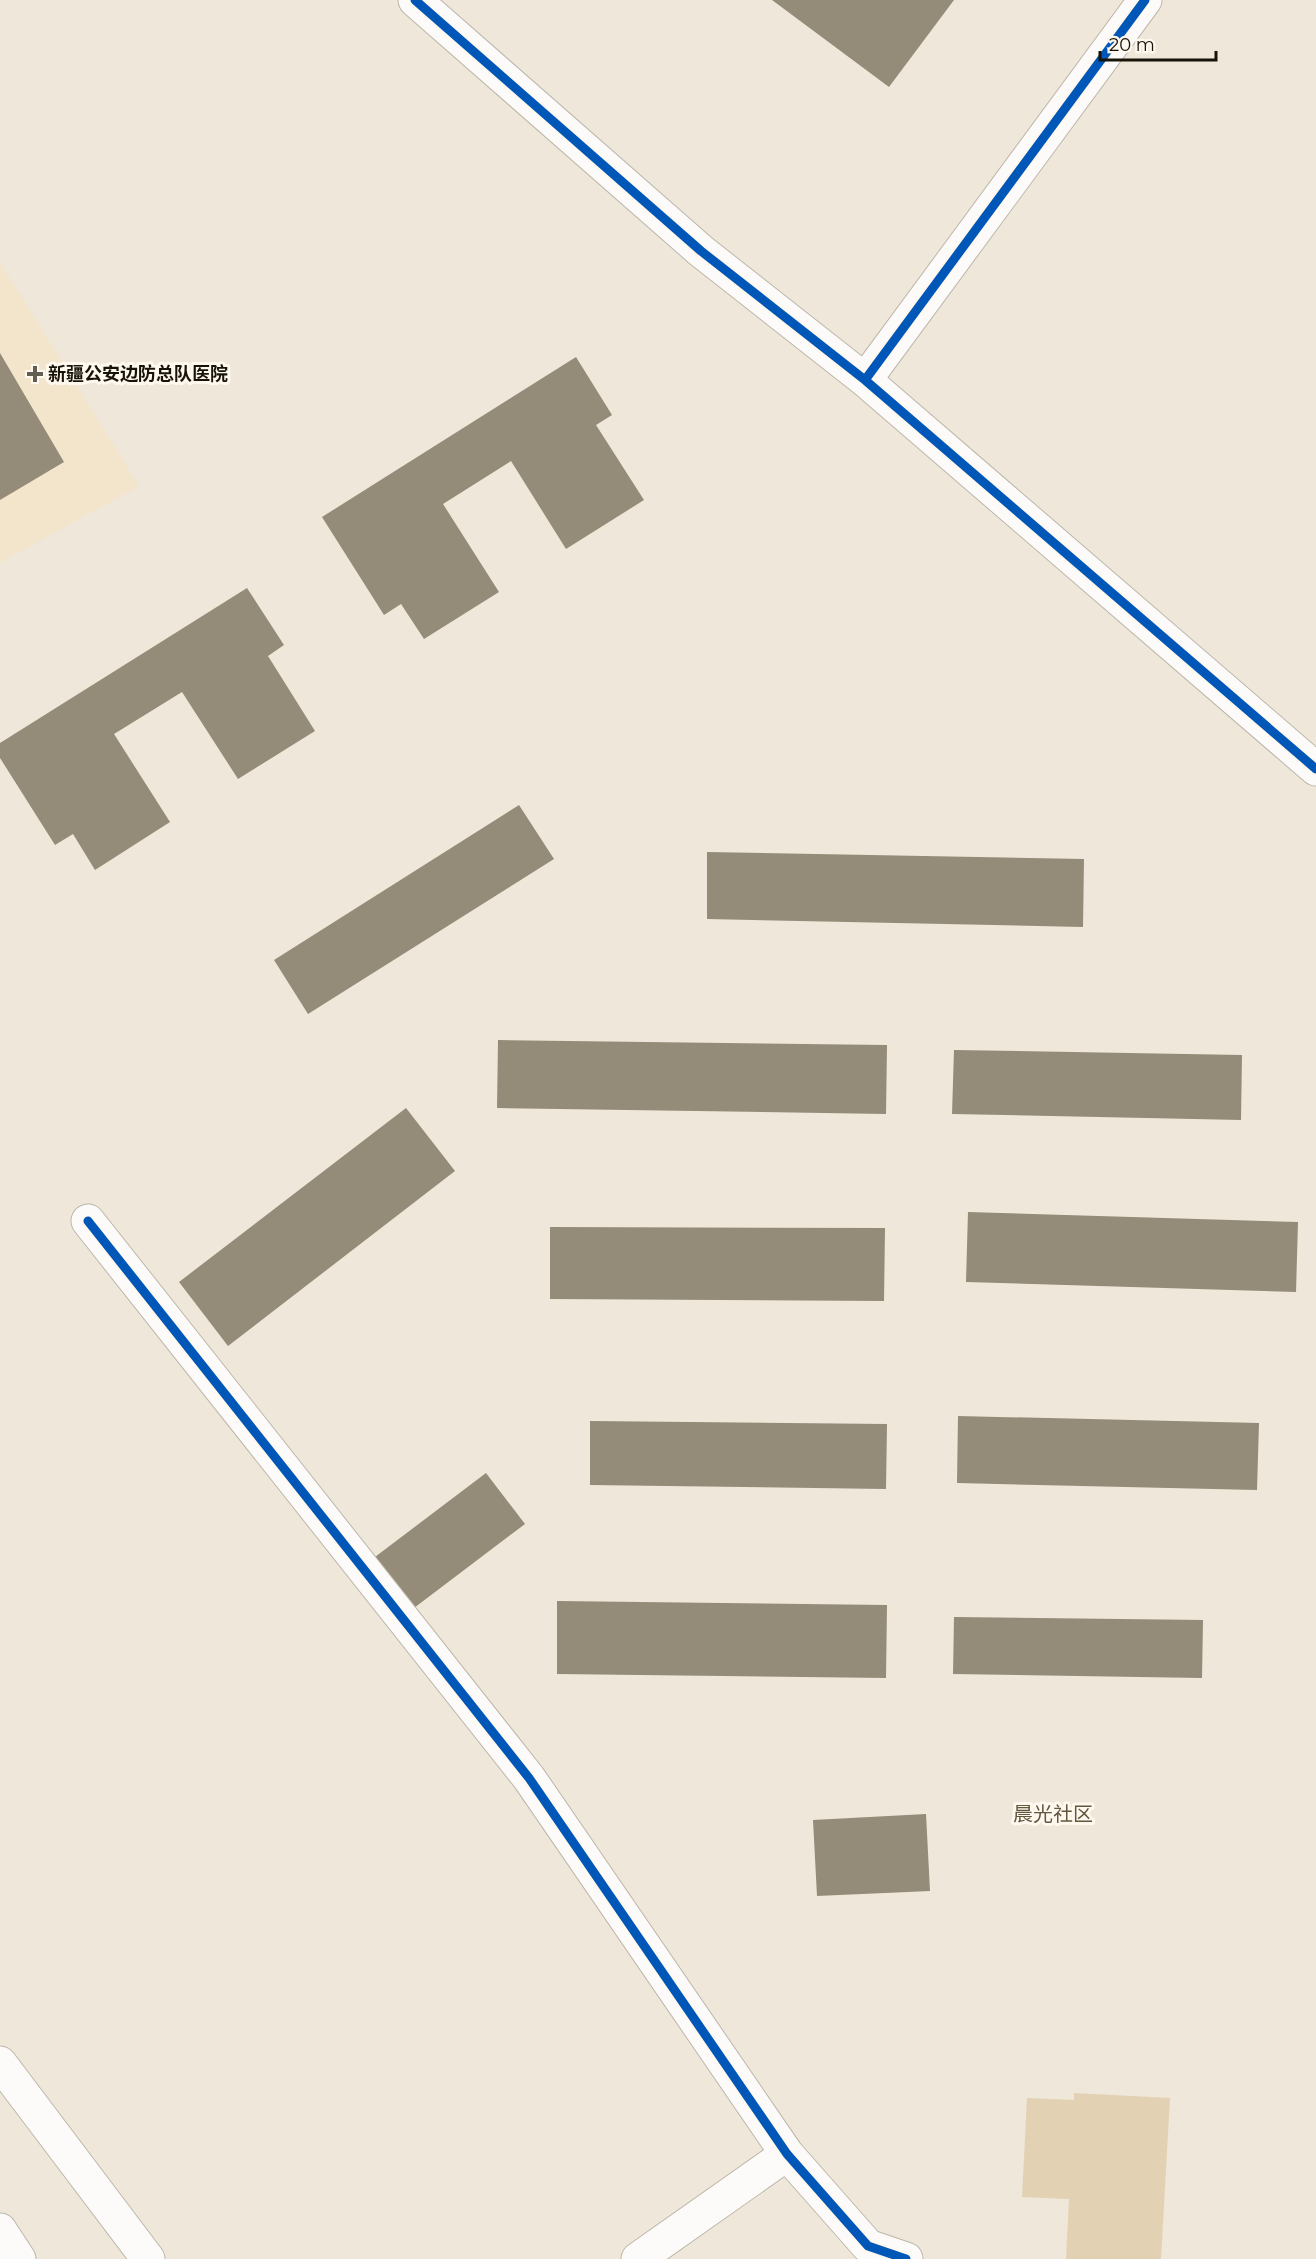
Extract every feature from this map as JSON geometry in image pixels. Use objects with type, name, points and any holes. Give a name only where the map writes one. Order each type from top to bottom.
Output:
[{"type":"street","points":[[415,0],[701,251],[865,380],[1316,769]]},
{"type":"street","points":[[865,380],[1145,0]]},
{"type":"street","points":[[88,1221],[529,1778],[787,2154],[868,2246],[906,2259]]},
{"type":"street","points":[[0,2063],[148,2259]]},
{"type":"street","points":[[638,2259],[787,2154]]},
{"type":"street","points":[[0,2230],[19,2259]]},
{"type":"shaded area","name":"新疆公安边防总队医院","points":[[0,262],[139,486],[0,563]]},
{"type":"shaded area","points":[[1074,2093],[1170,2098],[1161,2259],[1066,2259],[1069,2199],[1022,2197],[1027,2098],[1074,2100]]},
{"type":"building","points":[[772,0],[954,0],[889,87]]},
{"type":"building","points":[[0,353],[64,462],[0,500]]},
{"type":"building","points":[[576,357],[612,415],[596,425],[644,500],[566,549],[511,461],[443,504],[499,592],[424,639],[401,604],[384,615],[322,517]]},
{"type":"building","points":[[247,588],[284,645],[268,656],[315,731],[238,779],[182,692],[114,734],[170,822],[95,870],[73,834],[55,845],[0,758],[0,743]]},
{"type":"building","points":[[519,805],[554,859],[308,1014],[274,960]]},
{"type":"building","points":[[707,852],[1084,859],[1083,927],[707,919]]},
{"type":"building","points":[[498,1040],[887,1045],[886,1114],[497,1108]]},
{"type":"building","points":[[954,1050],[1242,1055],[1241,1120],[952,1114]]},
{"type":"building","points":[[406,1108],[455,1171],[228,1346],[179,1282]]},
{"type":"building","points":[[968,1212],[1298,1222],[1296,1292],[966,1282]]},
{"type":"building","points":[[550,1227],[885,1228],[884,1301],[550,1299]]},
{"type":"building","points":[[958,1416],[1259,1423],[1257,1490],[957,1483]]},
{"type":"building","points":[[590,1421],[887,1424],[886,1489],[590,1485]]},
{"type":"building","points":[[486,1473],[525,1524],[410,1611],[371,1560]]},
{"type":"building","points":[[557,1601],[887,1605],[886,1678],[557,1674]]},
{"type":"building","points":[[954,1617],[1203,1620],[1202,1678],[953,1674]]},
{"type":"building","points":[[926,1814],[930,1891],[817,1896],[813,1820]]},
{"type":"cycle path","points":[[415,0],[701,251],[865,380],[1316,769]]},
{"type":"cycle path","points":[[865,380],[1145,0]]},
{"type":"cycle path","points":[[88,1221],[529,1778],[787,2154],[868,2246],[906,2259]]},
{"type":"place","name":"新疆公安边防总队医院","points":[[35,374]]},
{"type":"district","name":"晨光社区","points":[[1053,1814]]}]
